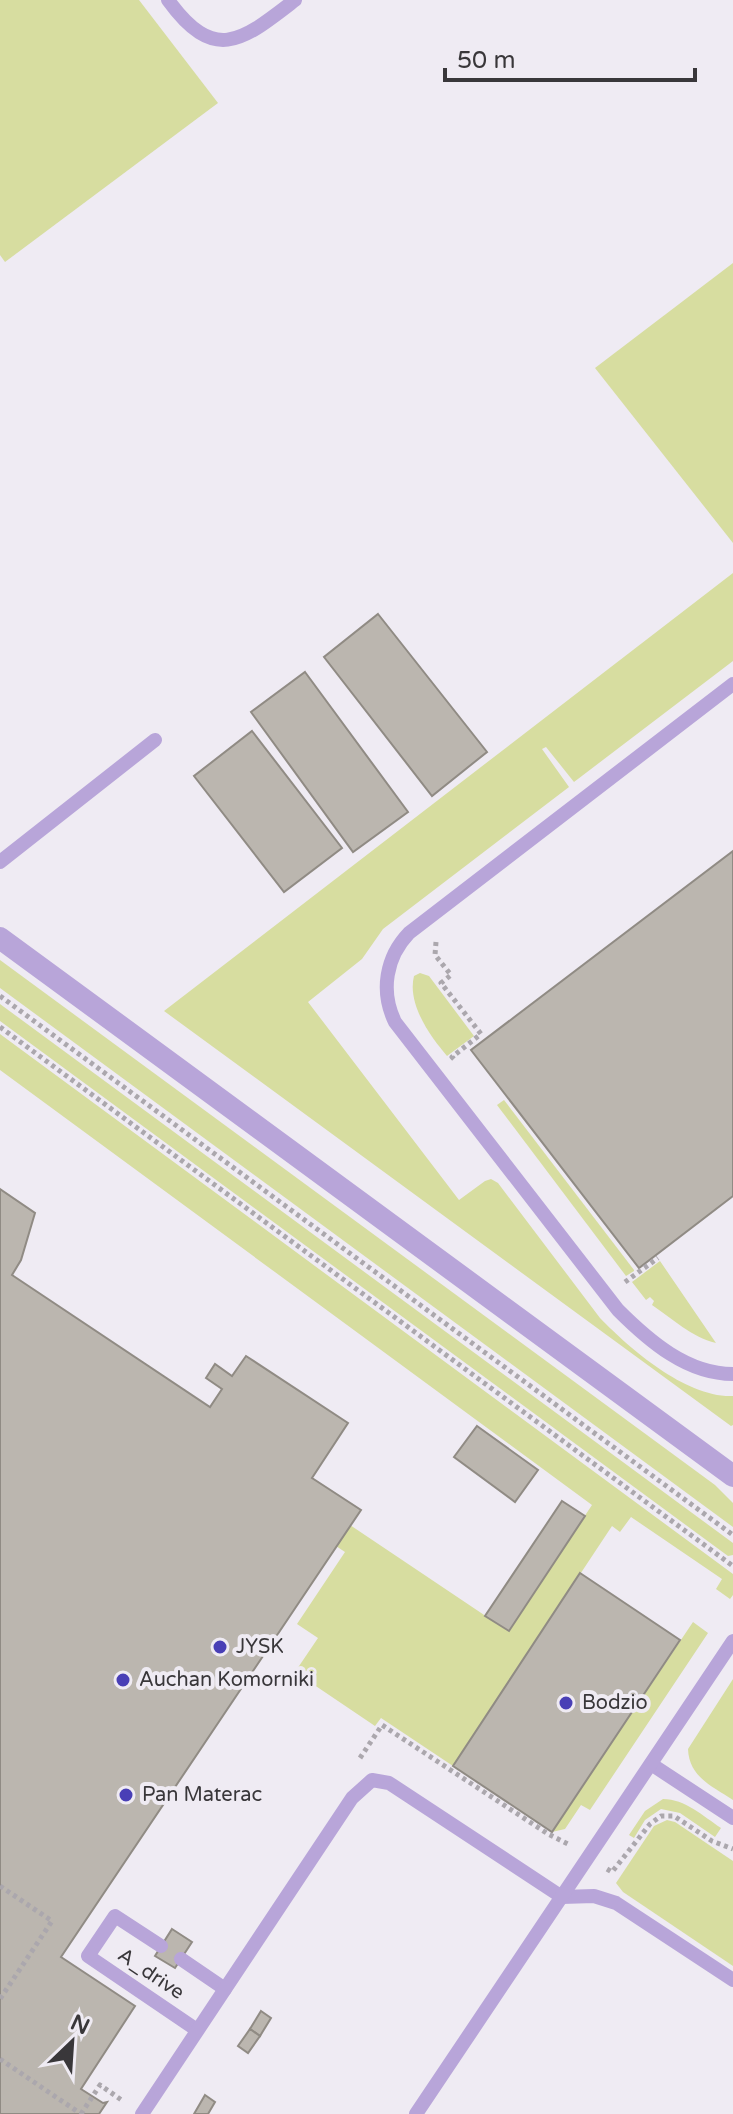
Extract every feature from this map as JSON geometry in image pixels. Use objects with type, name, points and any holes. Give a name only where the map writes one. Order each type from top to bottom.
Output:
[{"type":"street","points":[[0,938],[733,1476]]},
{"type":"lane","points":[[168,0],[184,22],[217,40],[251,34],[295,0]]},
{"type":"lane","points":[[733,684],[409,933],[397,945],[391,958],[386,986],[389,1010],[395,1022],[618,1310],[635,1327],[681,1361],[699,1370],[733,1374]]},
{"type":"lane","points":[[0,862],[155,740]]},
{"type":"lane","points":[[416,2114],[733,1641]]},
{"type":"lane","points":[[651,1764],[733,1818]]},
{"type":"lane","points":[[142,2114],[352,1798],[372,1780],[389,1783],[562,1897],[594,1896],[616,1903],[733,1980]]},
{"type":"lane","name":"A_drive","points":[[161,1946],[115,1916],[88,1956],[197,2030]]},
{"type":"lane","name":"A_drive","points":[[181,1959],[225,1989]]},
{"type":"path","points":[[437,939],[435,955],[451,975],[441,983],[481,1034],[452,1057],[462,1069]]},
{"type":"path","points":[[0,996],[733,1535]]},
{"type":"path","points":[[0,1027],[733,1566]]},
{"type":"path","points":[[633,1293],[625,1282],[658,1258]]},
{"type":"path","points":[[357,1763],[382,1725],[548,1834],[612,1872],[655,1819],[667,1815],[674,1816],[712,1841],[733,1849]]},
{"type":"path","points":[[0,1886],[52,1921],[0,1999]]},
{"type":"path","points":[[0,2059],[81,2114],[100,2085],[123,2101]]},
{"type":"path","points":[[115,2114],[131,2090]]},
{"type":"green space","points":[[0,0],[139,0],[218,103],[5,262],[0,255]]},
{"type":"green space","points":[[733,263],[733,543],[595,368]]},
{"type":"green space","points":[[733,573],[733,661],[574,782],[546,747],[542,749],[569,787],[383,929],[362,959],[308,1002],[459,1200],[485,1181],[491,1179],[498,1183],[600,1318],[627,1344],[679,1381],[715,1395],[733,1396],[731,1426],[164,1011]]},
{"type":"green space","points":[[0,960],[715,1485],[733,1503],[733,1527],[0,988]]},
{"type":"green space","points":[[420,973],[429,976],[474,1036],[447,1056],[427,1029],[417,1008],[413,987],[414,976]]},
{"type":"green space","points":[[0,1004],[733,1543],[733,1555],[728,1556],[0,1021]]},
{"type":"green space","points":[[0,1034],[733,1574],[733,1595],[730,1599],[716,1589],[722,1579],[631,1517],[620,1532],[612,1526],[453,1766],[381,1718],[375,1726],[295,1672],[318,1638],[297,1624],[345,1552],[336,1546],[350,1525],[508,1631],[592,1505],[0,1070]]},
{"type":"green space","points":[[504,1100],[634,1271],[626,1276],[497,1105]]},
{"type":"green space","points":[[660,1261],[716,1343],[690,1332],[652,1305],[654,1301],[650,1297],[646,1300],[632,1282]]},
{"type":"green space","points":[[693,1622],[708,1633],[590,1810],[581,1805],[565,1829],[552,1832]]},
{"type":"green space","points":[[733,1679],[733,1800],[697,1774],[689,1759],[688,1749]]},
{"type":"green space","points":[[663,1799],[686,1805],[721,1828],[715,1837],[680,1813],[661,1809],[645,1820],[634,1838],[629,1835],[645,1811]]},
{"type":"green space","points":[[667,1820],[675,1822],[733,1861],[733,1966],[623,1892],[616,1883],[654,1826]]},
{"type":"building","points":[[378,614],[487,752],[432,796],[324,657]]},
{"type":"building","points":[[305,672],[408,812],[353,852],[251,712]]},
{"type":"building","points":[[252,731],[342,848],[284,892],[194,776]]},
{"type":"building","points":[[733,851],[733,1196],[639,1268],[471,1050]]},
{"type":"building","name":"Auchan Komorniki","points":[[0,1189],[35,1213],[21,1260],[12,1275],[210,1407],[222,1389],[206,1378],[215,1364],[232,1376],[246,1356],[348,1423],[312,1478],[361,1510],[61,1957],[135,2006],[81,2089],[103,2103],[107,2102],[99,2114],[0,2114]]},
{"type":"building","points":[[477,1426],[538,1470],[515,1502],[454,1457]]},
{"type":"building","points":[[562,1501],[585,1516],[509,1631],[485,1616]]},
{"type":"building","name":"Bodzio","points":[[580,1573],[680,1640],[552,1832],[453,1766]]},
{"type":"building","points":[[172,1929],[192,1942],[175,1968],[155,1956]]},
{"type":"building","points":[[261,2011],[271,2018],[260,2036],[250,2029]]},
{"type":"building","points":[[250,2029],[260,2036],[248,2053],[238,2046]]},
{"type":"building","points":[[205,2095],[215,2102],[208,2114],[194,2114]]},
{"type":"place","name":"JYSK","points":[[220,1647]]},
{"type":"place","name":"Auchan Komorniki","points":[[123,1680]]},
{"type":"place","name":"Bodzio","points":[[566,1703]]},
{"type":"place","name":"Pan Materac","points":[[126,1795]]}]
